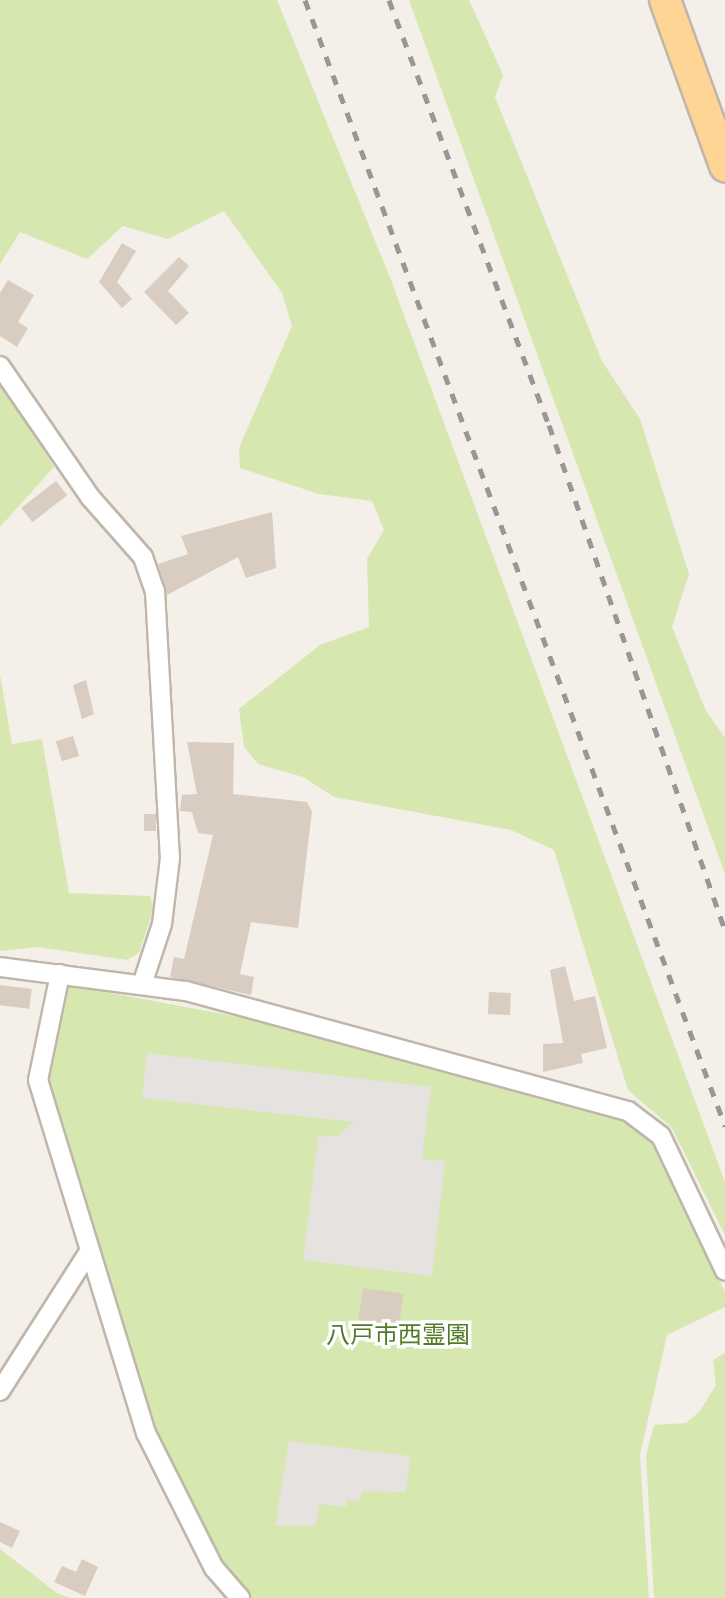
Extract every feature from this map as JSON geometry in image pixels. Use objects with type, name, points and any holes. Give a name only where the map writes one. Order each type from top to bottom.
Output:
[{"type":"main road","points":[[665,0],[725,166]]},
{"type":"street","points":[[0,366],[90,497],[143,557],[155,591],[170,858],[162,924],[142,985]]},
{"type":"street","points":[[0,967],[142,985],[401,1047],[645,1119],[661,1136],[725,1271]]},
{"type":"street","points":[[60,974],[38,1080],[146,1433],[214,1568],[240,1598]]},
{"type":"street","points":[[0,1391],[90,1250]]},
{"type":"green space","points":[[0,0],[277,0],[391,280],[725,1182],[725,1235],[672,1128],[628,1090],[554,850],[511,830],[334,797],[303,777],[258,764],[244,747],[239,709],[320,645],[369,627],[367,559],[384,530],[372,501],[319,494],[240,468],[239,448],[292,326],[282,293],[224,211],[168,239],[123,226],[87,259],[20,232],[0,264]]},
{"type":"green space","points":[[409,0],[469,0],[503,75],[495,97],[602,361],[640,419],[689,574],[672,627],[705,709],[725,738],[725,874]]},
{"type":"green space","points":[[0,381],[54,467],[0,527]]},
{"type":"green space","points":[[0,675],[12,744],[42,739],[69,893],[150,896],[154,907],[139,953],[127,960],[37,947],[0,951]]},
{"type":"green space","name":"八戸市西霊園","points":[[63,984],[281,1025],[617,1118],[649,1134],[725,1292],[725,1307],[667,1335],[640,1455],[649,1598],[249,1598],[233,1588],[153,1435],[42,1073]]},
{"type":"green space","points":[[725,1353],[725,1598],[654,1598],[646,1455],[654,1425],[686,1423],[699,1412],[716,1385],[713,1360]]},
{"type":"green space","points":[[0,1549],[57,1593],[70,1598],[0,1598]]},
{"type":"shaded area","points":[[147,1053],[431,1087],[422,1159],[445,1161],[432,1276],[303,1260],[318,1137],[339,1135],[353,1122],[142,1098]]},
{"type":"shaded area","points":[[289,1441],[410,1456],[406,1492],[362,1491],[360,1501],[347,1500],[346,1507],[319,1504],[316,1526],[275,1526]]},
{"type":"building","points":[[122,243],[136,251],[117,282],[132,299],[122,308],[99,282]]},
{"type":"building","points":[[179,257],[189,266],[168,291],[189,313],[176,325],[144,292]]},
{"type":"building","points":[[8,280],[34,295],[18,322],[28,328],[17,347],[0,336],[0,293]]},
{"type":"building","points":[[56,481],[67,495],[32,522],[21,508]]},
{"type":"building","points":[[272,512],[276,568],[246,578],[238,557],[167,595],[158,564],[188,554],[181,536]]},
{"type":"building","points":[[86,680],[94,714],[82,719],[73,685]]},
{"type":"building","points":[[73,736],[79,756],[62,761],[56,741]]},
{"type":"building","points":[[187,742],[234,743],[233,794],[307,802],[312,811],[298,928],[251,922],[240,974],[254,977],[251,995],[170,977],[174,957],[184,959],[213,835],[198,833],[192,812],[180,811],[182,795],[197,794]]},
{"type":"building","points":[[144,814],[156,814],[156,831],[144,831]]},
{"type":"building","points":[[565,966],[574,1001],[595,996],[607,1048],[581,1054],[583,1063],[543,1072],[543,1044],[563,1043],[550,970]]},
{"type":"building","points":[[0,985],[32,989],[29,1009],[0,1005]]},
{"type":"building","points":[[489,992],[511,993],[510,1015],[488,1014]]},
{"type":"building","points":[[363,1288],[404,1294],[397,1342],[356,1337]]},
{"type":"building","points":[[0,1522],[20,1531],[12,1548],[0,1542]]},
{"type":"building","points":[[82,1559],[98,1567],[85,1596],[54,1582],[62,1566],[76,1572]]},
{"type":"railway","points":[[305,0],[725,1126]]},
{"type":"railway","points":[[389,0],[549,425],[725,930]]}]
